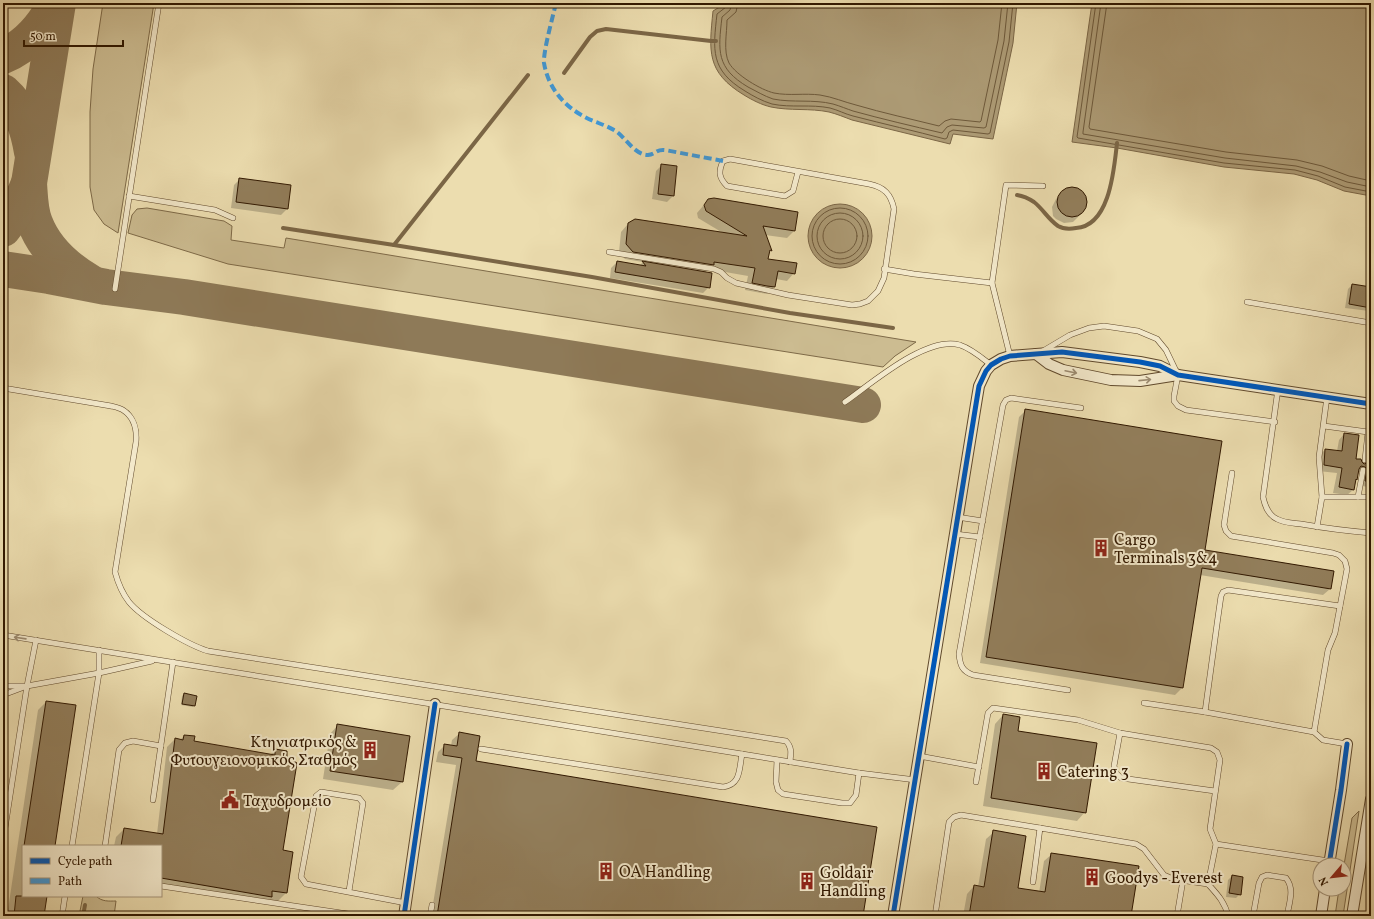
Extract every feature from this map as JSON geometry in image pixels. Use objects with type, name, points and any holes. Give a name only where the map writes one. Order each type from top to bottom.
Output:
[{"type":"street","points":[[893,916],[916,780],[929,686],[979,386],[982,377],[991,365],[1010,356],[1062,352],[1122,359],[1160,366],[1178,375]]},
{"type":"street","points":[[1036,354],[1049,364],[1064,370],[1111,380],[1140,381],[1178,375],[1371,404]]},
{"type":"street","points":[[404,916],[435,704]]},
{"type":"street","points":[[1330,857],[1347,744]]},
{"type":"street","points":[[1352,916],[1370,815],[1371,799]]},
{"type":"street","points":[[1321,916],[1324,897]]},
{"type":"lane","points":[[115,288],[159,3]]},
{"type":"lane","points":[[609,252],[714,269],[721,272],[727,278],[736,283],[788,295],[852,305],[868,301],[874,297],[884,278],[884,269],[894,209],[889,194],[884,189],[870,184],[730,159],[724,161],[720,168],[719,175],[721,180],[727,186],[785,196],[793,191],[798,172]]},
{"type":"lane","points":[[1010,356],[992,283],[1006,185],[1043,186]]},
{"type":"lane","points":[[129,196],[215,210],[233,218]]},
{"type":"lane","points":[[884,269],[992,283]]},
{"type":"lane","points":[[1247,302],[1371,323]]},
{"type":"lane","points":[[1036,354],[1078,332],[1089,328],[1104,326],[1138,331],[1156,339],[1166,350],[1178,375],[1174,396],[1174,401],[1178,406],[1186,410],[1275,422]]},
{"type":"lane","points":[[845,402],[911,356],[937,345],[948,343],[960,345],[971,350],[991,365]]},
{"type":"lane","points":[[3,388],[111,406],[123,410],[132,419],[137,430],[136,442],[115,572],[119,586],[130,603],[141,614],[196,647],[208,651],[786,741],[790,745],[790,762]]},
{"type":"lane","points":[[1278,389],[1275,422],[1263,497],[1265,507],[1276,519],[1317,527],[1371,533]]},
{"type":"lane","points":[[1317,527],[1322,497],[1318,457],[1324,426],[1327,397]]},
{"type":"lane","points":[[1068,690],[966,673],[959,662],[959,654],[1003,405],[1006,400],[1011,398],[1081,408]]},
{"type":"lane","points":[[1324,426],[1370,433],[1365,460]]},
{"type":"lane","points":[[1358,496],[1363,470]]},
{"type":"lane","points":[[1232,473],[1224,525],[1231,536],[1333,553],[1339,555],[1345,561],[1347,569],[1335,633],[1328,650],[1314,732]]},
{"type":"lane","points":[[1322,497],[1371,497]]},
{"type":"lane","points":[[957,517],[983,521]]},
{"type":"lane","points":[[955,534],[980,537]]},
{"type":"lane","points":[[1205,712],[1221,596],[1223,592],[1228,590],[1340,606]]},
{"type":"lane","points":[[3,635],[777,760],[916,780]]},
{"type":"lane","points":[[3,841],[27,686],[36,640]]},
{"type":"lane","points":[[72,845],[99,673],[98,650]]},
{"type":"lane","points":[[3,686],[27,686],[99,673],[153,660]]},
{"type":"lane","points":[[153,800],[173,662]]},
{"type":"lane","points":[[3,695],[27,686]]},
{"type":"lane","points":[[1144,703],[1205,712],[1314,732],[1323,740],[1347,744]]},
{"type":"lane","points":[[976,782],[988,713],[993,708],[1078,720],[1120,733],[1211,748],[1217,752],[1220,760],[1210,829],[1216,844],[1208,884]]},
{"type":"lane","points":[[1120,733],[1114,766],[1116,773],[1121,778],[1215,791]]},
{"type":"lane","points":[[105,845],[119,750],[125,743],[133,742],[161,746]]},
{"type":"lane","points":[[481,749],[723,788],[729,787],[737,780],[742,754]]},
{"type":"lane","points":[[919,756],[979,767]]},
{"type":"lane","points":[[777,760],[776,782],[778,790],[783,794],[850,804],[856,795],[859,773]]},
{"type":"lane","points":[[349,891],[363,802],[359,798],[321,792],[316,796],[301,877],[306,884],[406,903]]},
{"type":"lane","points":[[935,916],[949,822],[954,817],[960,815],[1136,844],[1144,849],[1164,875],[1173,879],[1208,884],[1223,901],[1228,916]]},
{"type":"lane","points":[[1033,882],[1040,828]]},
{"type":"lane","points":[[1216,844],[1312,860]]},
{"type":"lane","points":[[1254,916],[1259,883],[1262,877],[1267,875],[1286,878],[1290,882],[1291,889],[1287,916]]},
{"type":"lane","points":[[1177,916],[1183,880]]},
{"type":"lane","points":[[162,886],[348,914],[351,916]]},
{"type":"lane","points":[[62,916],[65,897]]},
{"type":"lane","points":[[1368,916],[1371,901]]},
{"type":"lane","points":[[430,916],[432,905]]},
{"type":"shaded area","points":[[103,3],[154,3],[118,233],[104,224],[94,210],[90,187],[90,112],[93,69]]},
{"type":"shaded area","points":[[147,208],[224,221],[232,226],[231,240],[284,248],[286,238],[916,342],[895,356],[883,367],[228,264],[128,233],[132,215],[137,209]]},
{"type":"shaded area","points":[[1359,811],[1352,857],[1345,857],[1352,818]]},
{"type":"shaded area","points":[[83,897],[97,897],[103,900],[116,901],[114,916],[79,916]]},
{"type":"shaded area","points":[[1338,897],[1346,897],[1343,916],[1335,916]]},
{"type":"water","points":[[726,3],[1017,3],[1013,43],[993,139],[953,134],[950,144],[852,120],[829,112],[785,109],[761,104],[744,95],[732,86],[716,69],[711,49],[713,11]]},
{"type":"water","points":[[1092,3],[1268,3],[1291,5],[1312,3],[1371,3],[1371,196],[1344,191],[1317,180],[1294,174],[1224,167],[1117,148],[1072,142]]},
{"type":"water","points":[[840,204],[852,206],[863,213],[870,224],[872,236],[870,248],[863,259],[852,266],[840,268],[828,266],[817,259],[810,248],[808,236],[810,224],[817,213],[828,206]]},
{"type":"building","points":[[661,164],[677,166],[674,196],[658,194]]},
{"type":"building","points":[[239,178],[291,185],[288,209],[236,202]]},
{"type":"building","points":[[1072,187],[1083,191],[1087,202],[1083,213],[1072,217],[1061,213],[1057,202],[1061,191]]},
{"type":"building","points":[[714,198],[798,212],[795,231],[763,226],[772,251],[770,250],[768,259],[797,263],[795,274],[778,271],[775,287],[767,286],[752,283],[755,268],[714,262],[714,265],[633,252],[626,244],[628,223],[635,219],[747,236],[706,211],[704,205],[708,199]]},
{"type":"building","points":[[617,261],[646,266],[642,261],[712,273],[710,288],[615,272]]},
{"type":"building","points":[[1352,284],[1371,287],[1371,308],[1349,304]]},
{"type":"building","name":"Cargo Terminals 3&4","points":[[1025,409],[1222,441],[1205,550],[1334,571],[1331,589],[1202,568],[1183,688],[986,657]]},
{"type":"building","points":[[1344,433],[1359,435],[1356,459],[1361,459],[1364,464],[1369,460],[1371,461],[1371,481],[1365,481],[1367,469],[1361,466],[1354,490],[1339,487],[1342,468],[1324,465],[1325,449],[1342,451]]},
{"type":"building","points":[[184,693],[197,696],[195,706],[182,704]]},
{"type":"building","points":[[46,701],[76,705],[55,845],[24,845]]},
{"type":"building","name":"Catering 3","points":[[1003,714],[1020,717],[1018,731],[1097,743],[1086,813],[991,798]]},
{"type":"building","name":"Κτηνιατρικός & Φυτουγειονομικός Σταθμός","points":[[337,724],[410,736],[403,782],[330,771]]},
{"type":"building","points":[[459,732],[480,736],[476,761],[877,827],[863,916],[437,916],[462,758],[443,755],[444,744],[457,746]]},
{"type":"building","name":"Ταχυδρομείο","points":[[184,735],[195,736],[194,741],[275,755],[275,749],[287,751],[287,757],[297,763],[283,850],[293,852],[287,893],[272,891],[272,897],[162,878],[162,845],[121,845],[124,828],[163,834],[175,738],[183,740]]},
{"type":"building","name":"Goodys - Everest","points":[[993,830],[1026,836],[1018,888],[1045,892],[1051,853],[1139,866],[1131,916],[969,916],[974,885],[984,887]]},
{"type":"building","points":[[1232,875],[1243,877],[1241,895],[1229,893]]},
{"type":"building","points":[[16,896],[47,897],[44,916],[14,916]]},
{"type":"waterway","points":[[564,73],[590,37],[597,31],[606,29],[716,41]]},
{"type":"waterway","points":[[283,228],[394,245],[528,75]]},
{"type":"waterway","points":[[1017,195],[1026,197],[1034,202],[1060,227],[1071,229],[1087,225],[1096,218],[1103,207],[1108,194],[1112,181],[1117,143]]},
{"type":"waterway","points":[[394,245],[592,277],[790,313],[893,328]]},
{"type":"waterway","points":[[83,916],[85,905]]},
{"type":"taxiway","points":[[3,56],[19,47],[34,34],[46,19],[55,3]]},
{"type":"taxiway","points":[[3,229],[18,208],[29,183],[58,3]]},
{"type":"taxiway","points":[[3,92],[10,98],[23,119],[32,152]]},
{"type":"taxiway","points":[[29,183],[30,204],[33,218],[44,241],[57,257],[73,271],[90,282]]},
{"type":"taxiway","points":[[3,269],[106,287],[184,297],[863,405]]},
{"type":"marked path","points":[[556,3],[544,63],[549,80],[563,101],[583,116],[614,130],[634,149],[643,154],[648,155],[660,150],[665,150],[723,161]]},
{"type":"cycle path","points":[[893,916],[979,386],[986,371],[991,365],[1010,356],[1062,352],[1140,362],[1160,366],[1178,375],[1371,404]]},
{"type":"cycle path","points":[[404,916],[435,704]]},
{"type":"cycle path","points":[[1330,857],[1347,744]]},
{"type":"place","name":"Cargo Terminals 3&4","points":[[1101,548]]},
{"type":"place","name":"Κτηνιατρικός & Φυτουγειονομικός Σταθμός","points":[[370,750]]},
{"type":"place","name":"Catering 3","points":[[1044,771]]},
{"type":"place","name":"Ταχυδρομείο","points":[[230,800]]},
{"type":"place","name":"OA Handling","points":[[606,871]]},
{"type":"place","name":"Goodys - Everest","points":[[1092,877]]},
{"type":"place","name":"Goldair Handling","points":[[807,881]]}]
